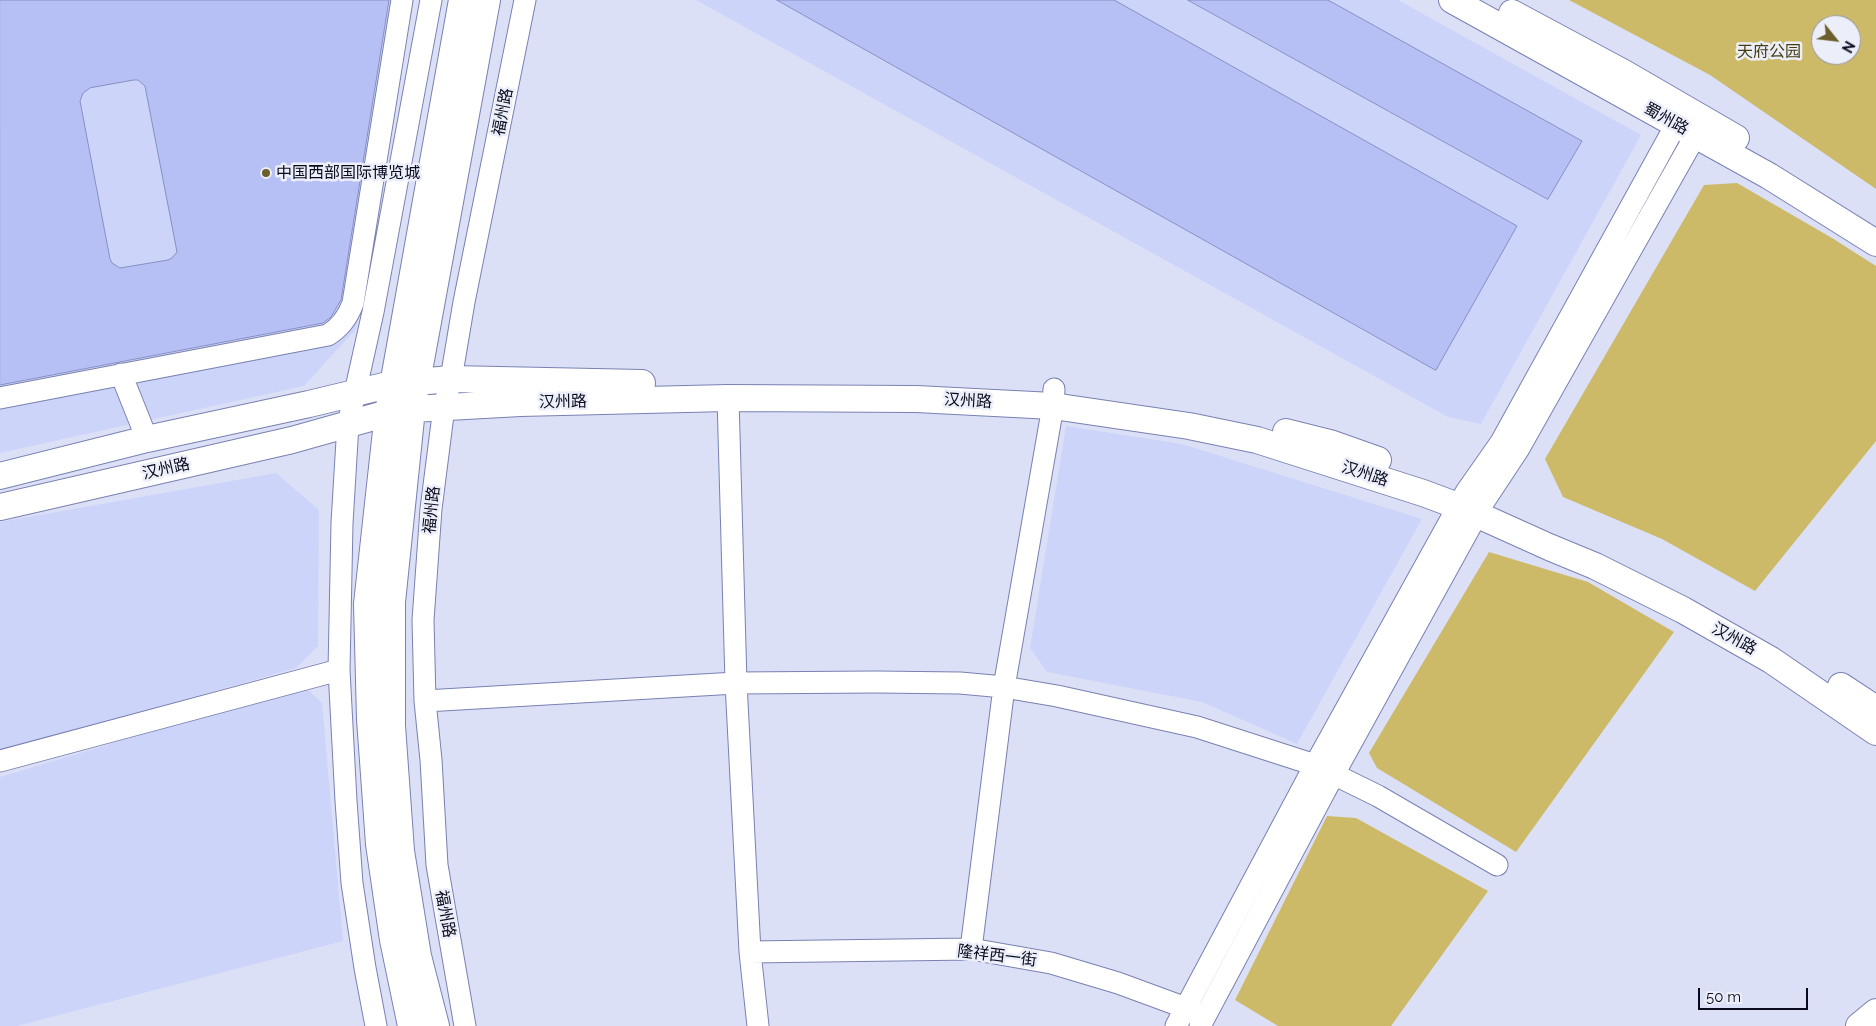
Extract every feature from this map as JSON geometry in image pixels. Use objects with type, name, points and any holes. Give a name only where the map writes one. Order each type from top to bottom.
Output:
[{"type":"main road","name":"福州路","points":[[436,1026],[418,956],[401,851],[392,726],[392,602],[400,411],[392,384],[462,0]]},
{"type":"main road","name":"福州路","points":[[411,1026],[393,940],[379,844],[370,709],[367,604],[400,411],[418,381],[487,0]]},
{"type":"main road","name":"蜀州路","points":[[1452,0],[1691,122],[1876,222]]},
{"type":"main road","name":"蜀州路","points":[[1488,0],[1691,122],[1769,176],[1876,243]]},
{"type":"main road","name":"汉州路","points":[[0,476],[147,438],[309,404],[392,384],[418,381],[693,384],[970,382],[1054,397],[1257,440],[1423,493],[1472,503],[1676,587],[1876,709]]},
{"type":"main road","name":"汉州路","points":[[0,507],[292,440],[400,411],[520,403],[728,398],[916,399],[1054,397]]},
{"type":"main road","name":"汉州路","points":[[1472,503],[1683,610],[1772,660],[1876,732]]},
{"type":"main road","points":[[1859,1026],[1876,1012]]},
{"type":"street","points":[[0,398],[328,334],[336,330],[344,321],[353,303],[402,0]]},
{"type":"street","points":[[376,1026],[364,968],[352,883],[346,801],[338,670],[342,523],[348,424],[373,312],[431,0]]},
{"type":"street","name":"福州路","points":[[465,1026],[437,865],[425,701],[423,620],[431,509],[444,407],[451,380],[464,302],[525,0]]},
{"type":"street","points":[[1191,1020],[1324,769],[1472,503],[1501,442],[1691,122]]},
{"type":"street","points":[[121,374],[147,438]]},
{"type":"street","points":[[970,949],[1004,687],[1054,397]]},
{"type":"street","points":[[728,398],[736,683],[750,952],[758,1026]]},
{"type":"street","points":[[0,762],[338,670]]},
{"type":"street","points":[[425,701],[736,683],[894,682],[960,683],[1004,687],[1057,696],[1197,727],[1324,769],[1378,796],[1497,865]]},
{"type":"street","name":"隆祥西一街","points":[[750,952],[970,949],[1052,963],[1118,983],[1191,1020]]},
{"type":"shaded area","name":"中国西部国际博览城","points":[[0,0],[414,0],[356,329],[304,386],[0,453]]},
{"type":"shaded area","points":[[696,0],[1398,0],[1641,135],[1481,424],[1448,417]]},
{"type":"shaded area","points":[[1066,426],[1182,444],[1422,519],[1297,744],[1202,702],[1047,672],[1030,648]]},
{"type":"shaded area","points":[[276,473],[319,510],[318,646],[296,668],[0,752],[0,522]]},
{"type":"shaded area","points":[[304,686],[322,703],[343,941],[17,1026],[0,1026],[0,777]]},
{"type":"green space","name":"天府公园","points":[[1569,0],[1876,0],[1876,189],[1710,75]]},
{"type":"green space","points":[[1737,183],[1876,266],[1876,441],[1755,591],[1662,539],[1563,497],[1545,459],[1704,185]]},
{"type":"green space","points":[[1489,552],[1588,582],[1674,632],[1516,852],[1377,768],[1369,753]]},
{"type":"green space","points":[[1327,816],[1356,818],[1488,891],[1391,1026],[1278,1026],[1235,1000]]},
{"type":"building","name":"中国西部国际博览城","points":[[0,0],[389,0],[341,300],[331,317],[323,323],[0,385]],"holes":[[[138,80],[145,86],[177,252],[168,260],[120,268],[112,263],[110,259],[80,101],[83,93],[90,88]]]},
{"type":"building","points":[[777,0],[1114,0],[1517,226],[1436,370]]},
{"type":"building","points":[[1188,0],[1328,0],[1582,141],[1548,199]]},
{"type":"place","name":"中国西部国际博览城","points":[[266,173]]}]
